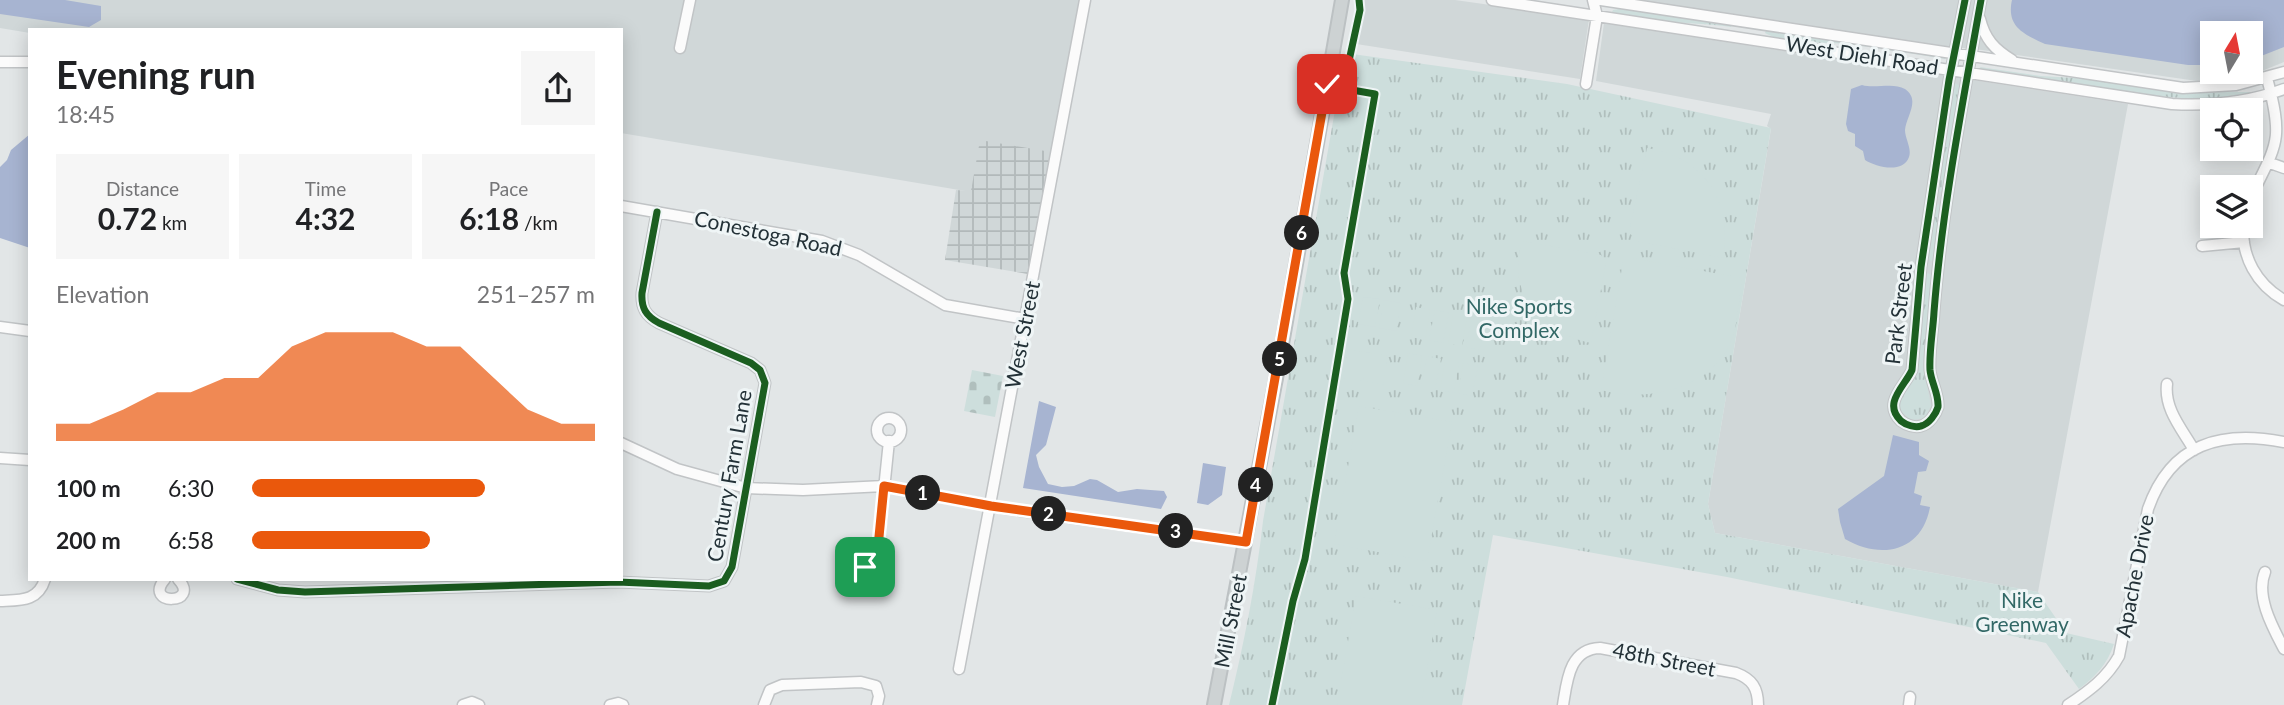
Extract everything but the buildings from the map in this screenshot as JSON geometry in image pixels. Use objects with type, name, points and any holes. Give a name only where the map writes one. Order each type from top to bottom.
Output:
[{"type":"main road","name":"Mill Street","points":[[1214,705],[1246,542],[1342,0]]},
{"type":"street","points":[[680,48],[690,0]]},
{"type":"street","name":"West Street","points":[[960,669],[1085,0]]},
{"type":"street","name":"West Diehl Road","points":[[1492,0],[2172,104],[2222,104],[2273,94],[2284,89]]},
{"type":"street","points":[[1586,84],[1597,16],[1593,0]]},
{"type":"street","name":"West Diehl Road","points":[[1601,0],[2183,88],[2236,85],[2284,72]]},
{"type":"street","name":"Park Street","points":[[1965,0],[1921,267],[1912,370],[1894,398],[1894,409],[1898,416],[1903,423],[1912,426],[1922,426],[1929,422],[1938,405],[1930,372],[1938,268],[1981,0]]},
{"type":"street","points":[[1979,15],[1983,32],[1990,43],[2002,54],[2019,63]]},
{"type":"street","points":[[0,62],[28,62]]},
{"type":"street","points":[[2263,176],[2279,139],[2280,120],[2267,78]]},
{"type":"street","points":[[2270,163],[2284,169]]},
{"type":"street","name":"Conestoga Road","points":[[623,206],[822,241],[859,255],[945,305],[1026,319]]},
{"type":"street","name":"Century Farm Lane","points":[[244,581],[278,590],[305,592],[504,582],[618,582],[715,586],[727,578],[732,567],[764,391],[763,375],[751,363],[647,316],[642,293],[657,212]]},
{"type":"street","points":[[2244,238],[2249,261],[2258,277],[2268,289],[2284,300]]},
{"type":"street","points":[[2202,246],[2244,242]]},
{"type":"street","points":[[0,327],[28,331]]},
{"type":"street","points":[[2167,384],[2166,397],[2169,407],[2194,450]]},
{"type":"street","name":"Apache Drive","points":[[2068,705],[2099,683],[2119,656],[2145,519],[2151,499],[2169,471],[2194,450],[2211,442],[2250,436],[2284,442]]},
{"type":"street","points":[[877,557],[889,441]]},
{"type":"street","points":[[623,444],[677,469],[746,488],[803,491],[884,486],[991,506],[1246,542]]},
{"type":"street","points":[[0,458],[28,460]]},
{"type":"street","points":[[2265,572],[2261,582],[2262,594],[2284,649]]},
{"type":"street","points":[[0,601],[31,598],[41,590],[44,581]]},
{"type":"street","points":[[164,581],[161,584],[161,592],[164,598],[171,600],[183,593],[180,581]]},
{"type":"street","name":"48th Street","points":[[1563,705],[1569,675],[1577,658],[1594,648],[1736,673],[1752,682],[1756,689],[1758,705]]},
{"type":"street","points":[[764,705],[775,686],[860,682],[876,686],[879,696],[877,705]]},
{"type":"street","points":[[463,705],[471,702],[479,705]]},
{"type":"street","points":[[610,705],[623,705]]},
{"type":"shaded area","points":[[0,0],[1086,0],[1057,153],[971,192],[623,133],[623,28],[28,28],[28,33],[0,28]]},
{"type":"shaded area","points":[[1357,0],[1455,0],[1589,19],[1580,79],[1350,43]]},
{"type":"shaded area","points":[[1636,0],[2284,0],[2284,62],[2263,71],[2263,21],[2200,21],[2200,81],[1925,44]]},
{"type":"shaded area","points":[[1604,23],[2128,104],[2038,592],[1715,533],[1708,504],[1771,129],[1767,126],[1771,114],[1596,81]]},
{"type":"shaded area","points":[[980,140],[1057,153],[1034,275],[945,260],[956,190],[971,191]]},
{"type":"green space","points":[[1624,8],[1732,25],[1656,21],[1612,12]]},
{"type":"green space","points":[[1766,30],[1946,57],[1945,59],[1846,44],[1783,40],[1765,33]]},
{"type":"green space","name":"Nike Sports Complex","points":[[1345,53],[1567,84],[1771,128],[1708,504],[1715,533],[2038,592],[2066,633],[2114,644],[2100,670],[2079,689],[2046,643],[1727,577],[1493,535],[1462,705],[1229,705],[1245,636]]},
{"type":"green space","points":[[1980,67],[2041,76],[2092,79],[2175,92],[2257,92],[2217,98],[2178,98]]},
{"type":"green space","points":[[1955,83],[1960,86],[1944,189],[1940,192],[1938,188]]},
{"type":"green space","points":[[1647,148],[1684,161],[1710,185],[1723,218],[1723,258],[1637,241],[1629,232]]},
{"type":"green space","points":[[1939,204],[1942,207],[1934,259],[1931,261],[1927,257],[1936,206]]},
{"type":"green space","points":[[1522,241],[1601,255],[1606,262],[1591,343],[1557,330],[1532,308],[1519,278],[1518,260]]},
{"type":"green space","points":[[1631,258],[1742,278],[1730,345],[1714,366],[1686,385],[1652,394],[1635,395],[1601,390],[1623,262]]},
{"type":"green space","points":[[1928,273],[1932,276],[1925,354],[1931,406],[1925,418],[1911,420],[1898,405],[1902,392],[1912,381],[1918,362],[1925,275]]},
{"type":"green space","points":[[1363,297],[1380,299],[1375,327],[1358,324]]},
{"type":"green space","points":[[1384,300],[1401,303],[1396,331],[1379,328]]},
{"type":"green space","points":[[1416,307],[1430,310],[1425,340],[1411,337]]},
{"type":"green space","points":[[1435,310],[1449,313],[1443,343],[1429,340]]},
{"type":"green space","points":[[1453,314],[1467,316],[1462,346],[1448,344]]},
{"type":"green space","points":[[1472,317],[1486,319],[1480,350],[1466,347]]},
{"type":"green space","points":[[1348,349],[1388,356],[1383,385],[1363,381],[1364,377],[1362,381],[1343,378]]},
{"type":"green space","points":[[1408,353],[1422,356],[1417,386],[1403,383]]},
{"type":"green space","points":[[1427,356],[1441,359],[1435,389],[1421,387]]},
{"type":"green space","points":[[1445,360],[1459,362],[1454,393],[1440,390]]},
{"type":"green space","points":[[1463,363],[1478,366],[1472,396],[1458,393]]},
{"type":"green space","points":[[972,370],[1003,376],[995,417],[964,411]]},
{"type":"green space","points":[[1359,406],[1452,422],[1427,561],[1334,544]]},
{"type":"green space","points":[[1356,596],[1437,610],[1421,705],[1337,705]]},
{"type":"water","points":[[0,0],[65,0],[101,6],[101,20],[89,27],[0,14]]},
{"type":"water","points":[[2012,0],[2284,0],[2284,47],[2263,55],[2263,21],[2200,21],[2200,65],[2188,65],[2045,44],[2018,28],[2011,9]]},
{"type":"water","points":[[1862,85],[1895,86],[1910,93],[1912,103],[1905,130],[1910,154],[1901,166],[1889,168],[1870,163],[1865,160],[1863,151],[1855,146],[1855,134],[1848,131],[1846,124],[1851,89]]},
{"type":"water","points":[[28,136],[28,247],[0,238],[0,167],[11,150]]},
{"type":"water","points":[[1039,401],[1056,407],[1046,445],[1036,455],[1048,484],[1074,486],[1090,479],[1118,492],[1137,489],[1164,491],[1167,497],[1161,509],[1023,488]]},
{"type":"water","points":[[1893,435],[1919,442],[1919,455],[1929,461],[1926,471],[1918,472],[1914,493],[1922,496],[1920,505],[1930,507],[1926,522],[1918,534],[1898,548],[1886,550],[1859,546],[1845,539],[1838,509],[1884,476]]},
{"type":"water","points":[[1203,463],[1226,467],[1222,495],[1208,505],[1197,503]]},
{"type":"cycle path","points":[[1272,705],[1293,601],[1305,559],[1348,299],[1344,273],[1375,94],[1352,90],[1348,85],[1347,70],[1360,10],[1359,0]]},
{"type":"cycle path","points":[[1965,0],[1949,80],[1921,267],[1912,370],[1894,401],[1896,414],[1901,421],[1913,426],[1927,423],[1938,407],[1930,363],[1942,234],[1981,0]]},
{"type":"cycle path","points":[[244,581],[278,590],[305,592],[618,582],[709,586],[724,581],[732,567],[765,383],[760,370],[751,363],[659,323],[645,311],[642,293],[657,212]]},
{"type":"route","points":[[865,567],[868,561],[877,557],[884,486],[991,506],[1246,542],[1327,84]]},
{"type":"park label","name":"Nike Greenway","points":[[2022,613]]}]
